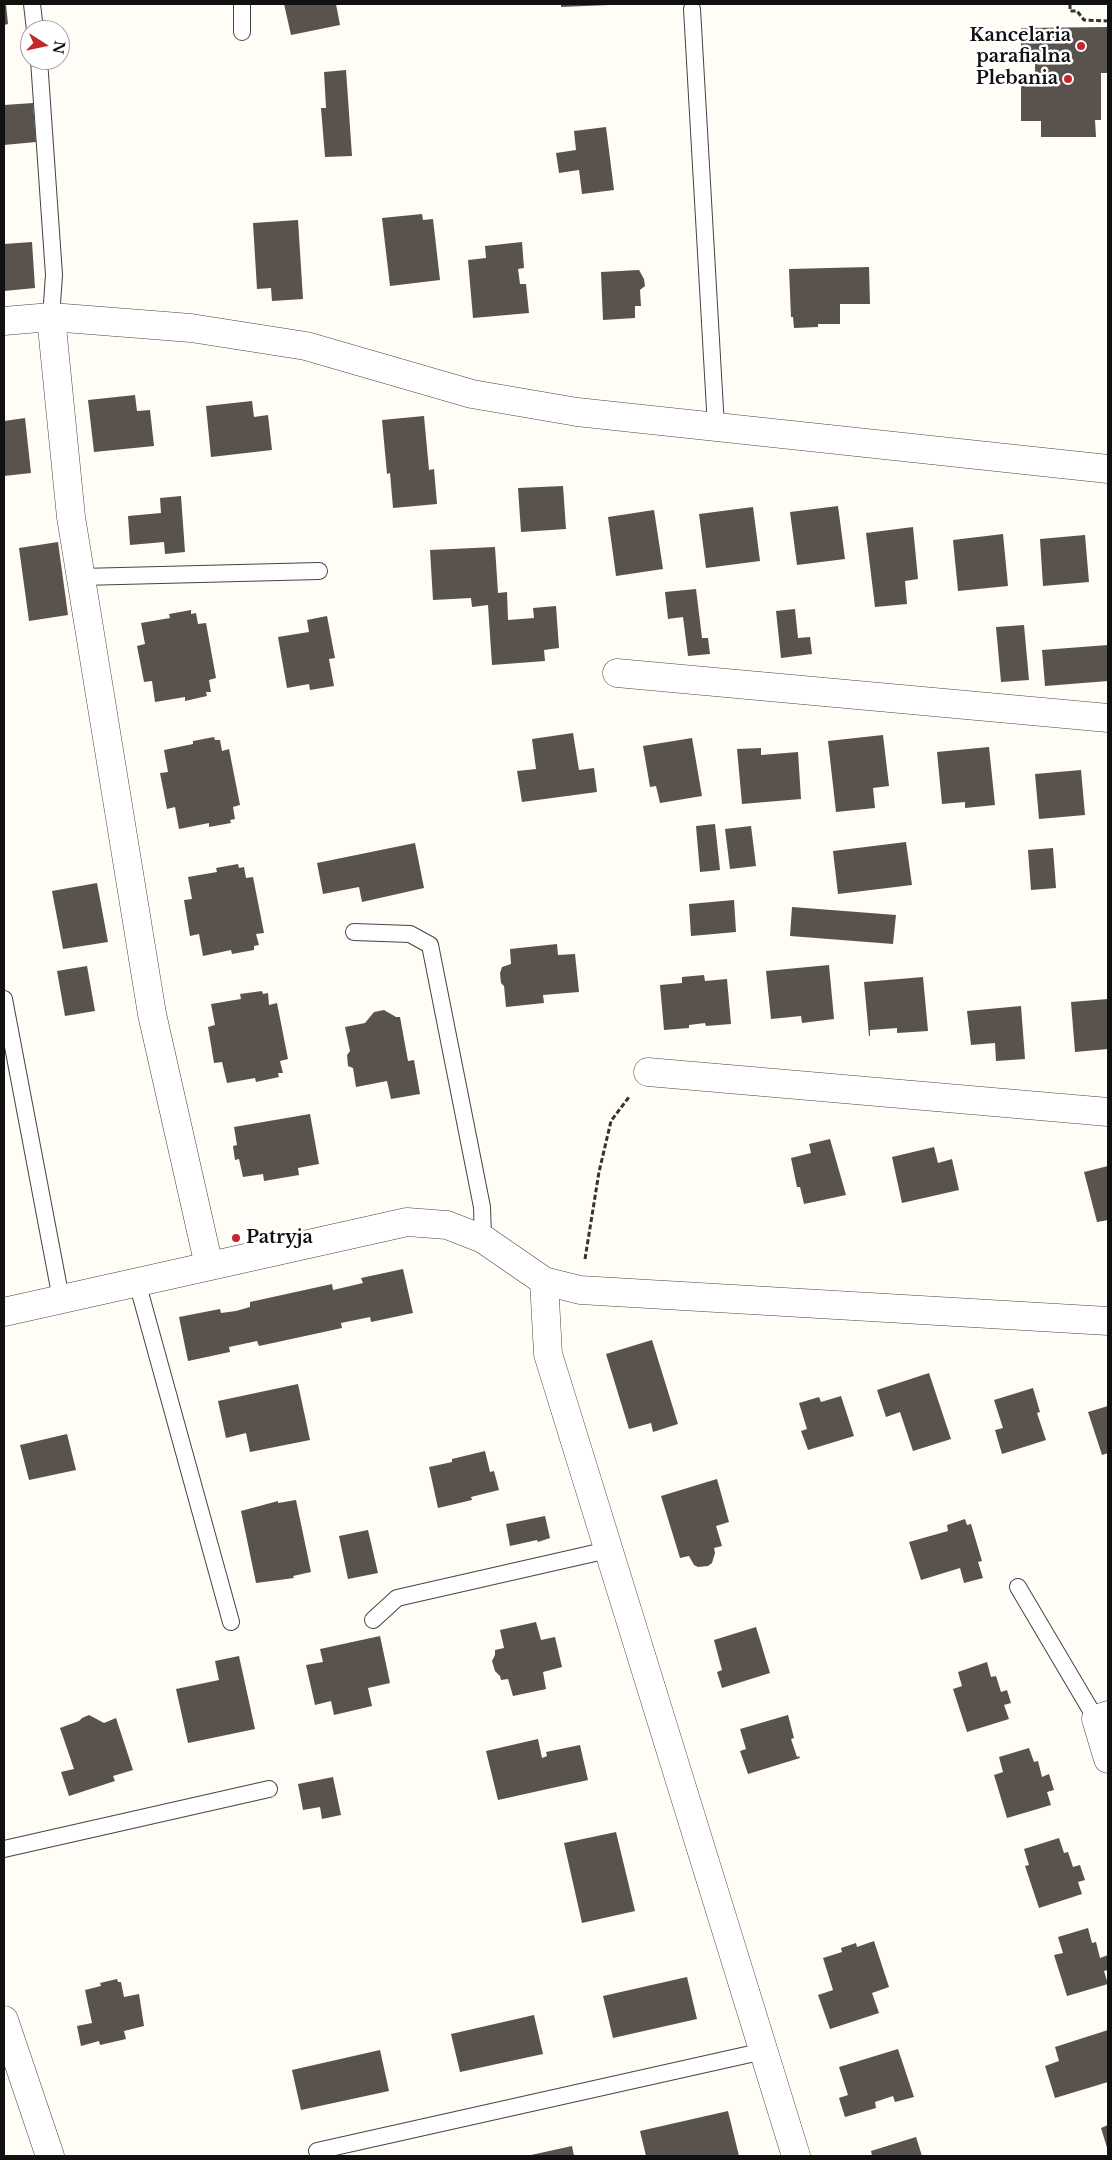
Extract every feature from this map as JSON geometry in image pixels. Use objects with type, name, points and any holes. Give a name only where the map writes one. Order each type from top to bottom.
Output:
[{"type":"street","points":[[51,317],[70,517],[152,1014],[209,1266]]},
{"type":"street","points":[[4,321],[51,317],[191,328],[306,346],[472,394],[577,412],[1108,469]]},
{"type":"street","points":[[617,672],[1108,718]]},
{"type":"street","points":[[648,1072],[1108,1112]]},
{"type":"street","points":[[4,1312],[406,1222],[447,1224],[483,1239],[544,1281],[580,1290],[1108,1321]]},
{"type":"street","points":[[544,1281],[548,1354],[796,2156]]},
{"type":"street","points":[[1102,1717],[1108,1759]]},
{"type":"street","points":[[4,2020],[50,2156]]},
{"type":"lane","points":[[32,4],[34,20]]},
{"type":"lane","points":[[242,4],[242,32]]},
{"type":"lane","points":[[692,9],[716,427]]},
{"type":"lane","points":[[40,70],[54,275],[51,317]]},
{"type":"lane","points":[[80,577],[319,571]]},
{"type":"lane","points":[[354,932],[410,934],[430,945],[482,1207],[483,1239]]},
{"type":"lane","points":[[4,999],[61,1299]]},
{"type":"lane","points":[[137,1282],[231,1622]]},
{"type":"lane","points":[[373,1620],[397,1598],[608,1550]]},
{"type":"lane","points":[[1018,1587],[1102,1717]]},
{"type":"lane","points":[[4,1849],[269,1788]]},
{"type":"lane","points":[[317,2151],[764,2051]]},
{"type":"path","points":[[1070,4],[1070,11],[1077,11],[1084,20],[1108,21]]},
{"type":"path","points":[[580,1290],[600,1172],[611,1121],[648,1072]]},
{"type":"building","points":[[4,4],[6,4],[8,24],[4,25]]},
{"type":"building","points":[[284,4],[336,4],[340,25],[291,35]]},
{"type":"building","points":[[561,4],[609,4],[609,5],[561,7]]},
{"type":"building","name":"Plebania","points":[[1108,27],[1108,73],[1101,73],[1101,120],[1095,120],[1096,137],[1041,137],[1041,121],[1021,121],[1021,85],[1035,85],[1035,63],[1021,63],[1021,28]]},
{"type":"building","points":[[346,70],[352,156],[325,157],[321,108],[326,108],[324,72]]},
{"type":"building","points":[[33,103],[36,142],[4,145],[4,105]]},
{"type":"building","points":[[606,127],[614,190],[582,194],[579,170],[559,173],[556,153],[576,150],[574,131]]},
{"type":"building","points":[[422,214],[423,220],[433,219],[440,280],[390,286],[382,218]]},
{"type":"building","points":[[298,220],[303,299],[272,301],[271,288],[257,289],[253,223]]},
{"type":"building","points":[[32,242],[35,288],[4,291],[4,244]]},
{"type":"building","points":[[522,242],[524,268],[518,269],[520,284],[526,284],[529,313],[473,318],[468,260],[486,258],[485,246]]},
{"type":"building","points":[[869,267],[870,304],[840,304],[840,324],[818,324],[818,327],[794,328],[793,317],[791,317],[789,269]]},
{"type":"building","points":[[639,270],[644,279],[645,286],[640,290],[641,306],[635,306],[635,318],[603,320],[601,272]]},
{"type":"building","points":[[135,395],[137,411],[150,410],[154,446],[94,452],[88,400]]},
{"type":"building","points":[[252,401],[254,417],[268,415],[272,450],[211,457],[206,406]]},
{"type":"building","points":[[424,416],[429,470],[434,469],[437,504],[393,508],[390,473],[387,474],[382,420]]},
{"type":"building","points":[[25,418],[31,473],[4,476],[4,421]]},
{"type":"building","points":[[563,486],[566,529],[521,532],[518,488]]},
{"type":"building","points":[[181,496],[185,552],[165,554],[164,542],[130,545],[128,516],[161,513],[160,498]]},
{"type":"building","points":[[838,506],[845,559],[797,565],[790,512]]},
{"type":"building","points":[[753,507],[760,561],[706,568],[699,514]]},
{"type":"building","points":[[654,510],[663,569],[616,576],[608,517]]},
{"type":"building","points":[[913,527],[918,579],[905,581],[907,604],[875,607],[866,533]]},
{"type":"building","points":[[1003,534],[1008,586],[958,591],[953,540]]},
{"type":"building","points":[[1085,535],[1089,582],[1043,586],[1040,539]]},
{"type":"building","points":[[58,542],[68,615],[29,621],[19,548]]},
{"type":"building","points":[[495,547],[498,593],[507,592],[508,620],[534,618],[533,608],[556,606],[559,648],[544,650],[545,661],[492,665],[488,605],[472,607],[471,598],[433,600],[430,550]]},
{"type":"building","points":[[696,589],[702,638],[708,638],[710,654],[688,656],[683,617],[668,619],[665,592]]},
{"type":"building","points":[[795,609],[798,638],[810,637],[812,654],[781,658],[776,611]]},
{"type":"building","points":[[191,610],[191,614],[196,613],[198,624],[206,623],[216,678],[209,680],[211,692],[206,692],[207,696],[185,701],[185,697],[155,702],[152,681],[144,682],[137,646],[145,644],[141,623],[170,618],[169,614]]},
{"type":"building","points":[[327,616],[335,658],[329,659],[334,686],[310,690],[309,684],[287,688],[278,637],[309,632],[307,620]]},
{"type":"building","points":[[1024,625],[1029,680],[1001,682],[996,627]]},
{"type":"building","points":[[1108,645],[1108,681],[1045,686],[1042,650]]},
{"type":"building","points":[[573,733],[579,770],[594,768],[597,792],[522,802],[517,771],[536,769],[532,739]]},
{"type":"building","points":[[883,735],[889,786],[873,788],[875,808],[836,812],[828,741]]},
{"type":"building","points":[[214,737],[215,740],[220,740],[222,751],[229,749],[240,805],[233,807],[235,819],[230,820],[231,823],[209,827],[209,823],[179,829],[175,807],[167,809],[160,773],[168,772],[164,750]]},
{"type":"building","points":[[692,738],[702,796],[660,803],[656,786],[650,787],[643,746]]},
{"type":"building","points":[[989,747],[995,805],[965,808],[965,802],[942,804],[937,752]]},
{"type":"building","points":[[761,748],[761,755],[798,752],[801,799],[742,804],[737,749]]},
{"type":"building","points":[[1081,770],[1085,815],[1039,819],[1035,774]]},
{"type":"building","points":[[715,824],[720,870],[700,872],[696,826]]},
{"type":"building","points":[[751,826],[756,866],[730,869],[725,829]]},
{"type":"building","points":[[906,842],[912,885],[838,894],[833,851]]},
{"type":"building","points":[[415,843],[424,888],[362,902],[359,887],[323,894],[317,863]]},
{"type":"building","points":[[1053,848],[1056,888],[1031,890],[1028,850]]},
{"type":"building","points":[[238,864],[239,868],[244,867],[246,878],[253,877],[264,933],[256,934],[259,945],[254,946],[254,950],[232,954],[231,950],[203,956],[199,934],[190,936],[184,900],[192,899],[188,877],[217,872],[216,868]]},
{"type":"building","points":[[97,883],[108,942],[63,949],[52,891]]},
{"type":"building","points":[[734,900],[736,932],[691,936],[689,904]]},
{"type":"building","points":[[792,907],[896,915],[893,944],[790,936]]},
{"type":"building","points":[[557,944],[558,955],[575,954],[579,992],[543,995],[544,1003],[506,1007],[504,986],[501,983],[500,973],[502,967],[511,964],[510,949]]},
{"type":"building","points":[[829,965],[834,1019],[802,1023],[801,1016],[771,1019],[766,971]]},
{"type":"building","points":[[87,966],[95,1011],[65,1016],[57,971]]},
{"type":"building","points":[[704,975],[705,981],[727,979],[731,1024],[706,1026],[705,1023],[689,1025],[689,1028],[664,1030],[660,985],[682,983],[682,977]]},
{"type":"building","points":[[923,977],[928,1031],[897,1033],[897,1028],[870,1030],[869,1036],[864,982]]},
{"type":"building","points":[[262,991],[263,994],[268,993],[269,1005],[277,1003],[288,1059],[280,1061],[283,1073],[278,1073],[279,1077],[256,1082],[255,1078],[227,1083],[222,1062],[214,1063],[208,1027],[215,1025],[211,1004],[241,999],[240,994]]},
{"type":"building","points":[[1108,999],[1108,1049],[1075,1052],[1071,1002]]},
{"type":"building","points":[[1021,1006],[1025,1059],[996,1061],[995,1043],[971,1045],[967,1011]]},
{"type":"building","points":[[384,1010],[396,1017],[400,1017],[408,1061],[414,1060],[420,1094],[391,1099],[387,1081],[356,1087],[353,1068],[348,1066],[347,1055],[350,1051],[345,1027],[365,1023],[374,1012]]},
{"type":"building","points":[[310,1114],[319,1164],[298,1168],[299,1175],[264,1181],[263,1174],[243,1177],[239,1159],[235,1160],[233,1146],[237,1145],[234,1127]]},
{"type":"building","points":[[830,1139],[846,1195],[804,1204],[800,1187],[797,1187],[791,1158],[811,1153],[809,1144]]},
{"type":"building","points":[[934,1147],[938,1163],[952,1159],[959,1190],[902,1203],[892,1157]]},
{"type":"building","points":[[1108,1166],[1108,1220],[1097,1222],[1084,1172]]},
{"type":"building","points":[[403,1269],[413,1313],[371,1322],[370,1317],[341,1323],[342,1328],[259,1346],[257,1341],[229,1347],[230,1352],[188,1361],[179,1317],[220,1309],[221,1313],[236,1311],[250,1307],[250,1302],[332,1284],[333,1290],[363,1283],[361,1278]]},
{"type":"building","points":[[652,1340],[678,1424],[653,1432],[651,1423],[629,1429],[606,1354]]},
{"type":"building","points":[[929,1373],[951,1439],[913,1451],[900,1412],[886,1417],[877,1390]]},
{"type":"building","points":[[298,1384],[310,1440],[250,1452],[246,1433],[226,1438],[218,1401]]},
{"type":"building","points":[[1033,1388],[1040,1412],[1037,1413],[1046,1440],[1002,1454],[995,1430],[1003,1428],[994,1400]]},
{"type":"building","points":[[841,1396],[854,1436],[808,1450],[801,1431],[807,1429],[799,1403],[819,1397],[821,1402]]},
{"type":"building","points":[[1108,1406],[1108,1453],[1102,1455],[1088,1412]]},
{"type":"building","points":[[67,1434],[76,1470],[29,1480],[20,1445]]},
{"type":"building","points":[[485,1451],[490,1472],[494,1471],[499,1490],[471,1497],[472,1500],[438,1508],[429,1467],[452,1462],[452,1459]]},
{"type":"building","points":[[717,1479],[729,1522],[716,1526],[722,1546],[714,1548],[715,1553],[712,1563],[708,1566],[698,1567],[694,1565],[689,1556],[680,1558],[661,1496]]},
{"type":"building","points":[[296,1500],[311,1572],[293,1576],[294,1578],[256,1583],[241,1511],[278,1501],[278,1503]]},
{"type":"building","points":[[545,1516],[550,1538],[538,1542],[537,1540],[510,1546],[506,1524]]},
{"type":"building","points":[[965,1519],[967,1525],[971,1524],[982,1561],[978,1562],[983,1578],[964,1583],[960,1568],[921,1580],[909,1542],[948,1531],[947,1525]]},
{"type":"building","points":[[368,1530],[378,1573],[348,1579],[339,1536]]},
{"type":"building","points":[[536,1622],[541,1640],[555,1637],[562,1667],[543,1672],[546,1689],[513,1696],[508,1679],[501,1680],[495,1671],[492,1661],[495,1650],[504,1648],[500,1630]]},
{"type":"building","points":[[756,1627],[770,1673],[722,1688],[717,1672],[722,1670],[714,1640]]},
{"type":"building","points":[[380,1636],[390,1683],[368,1688],[372,1706],[334,1715],[331,1701],[315,1705],[306,1665],[323,1662],[320,1649]]},
{"type":"building","points":[[239,1656],[255,1729],[188,1743],[176,1689],[219,1680],[215,1661]]},
{"type":"building","points":[[987,1662],[991,1677],[996,1676],[1001,1692],[1007,1690],[1011,1703],[1004,1705],[1009,1719],[967,1732],[953,1689],[962,1686],[958,1672]]},
{"type":"building","points":[[89,1715],[104,1723],[116,1718],[133,1770],[113,1776],[115,1781],[69,1796],[61,1772],[74,1769],[60,1728]]},
{"type":"building","points":[[788,1715],[794,1738],[791,1739],[797,1757],[799,1756],[800,1758],[748,1774],[740,1751],[746,1749],[740,1729]]},
{"type":"building","points":[[538,1739],[542,1758],[547,1756],[546,1752],[580,1745],[588,1780],[498,1800],[486,1751]]},
{"type":"building","points":[[1029,1748],[1034,1762],[1038,1761],[1042,1777],[1049,1774],[1054,1790],[1047,1792],[1051,1805],[1007,1818],[994,1775],[1003,1772],[999,1757]]},
{"type":"building","points":[[333,1777],[341,1815],[322,1819],[320,1807],[303,1810],[298,1784]]},
{"type":"building","points":[[616,1832],[635,1911],[582,1923],[564,1843]]},
{"type":"building","points":[[1059,1838],[1064,1853],[1068,1852],[1073,1867],[1080,1865],[1085,1880],[1078,1882],[1082,1894],[1039,1908],[1025,1866],[1029,1865],[1024,1849]]},
{"type":"building","points":[[1088,1928],[1092,1943],[1096,1942],[1100,1958],[1108,1955],[1108,1970],[1104,1971],[1108,1984],[1067,1996],[1054,1955],[1063,1953],[1058,1937]]},
{"type":"building","points":[[874,1941],[889,1987],[872,1993],[879,2013],[830,2029],[818,1995],[833,1990],[823,1958],[842,1952],[841,1948],[856,1943],[857,1947]]},
{"type":"building","points":[[687,1977],[697,2019],[613,2038],[603,1996]]},
{"type":"building","points":[[117,1979],[118,1982],[121,1982],[124,1997],[139,1994],[144,2026],[124,2031],[126,2039],[100,2045],[99,2041],[81,2046],[77,2026],[92,2023],[85,1990],[101,1986],[100,1983]]},
{"type":"building","points":[[534,2015],[543,2054],[460,2072],[451,2034]]},
{"type":"building","points":[[1108,2030],[1108,2082],[1055,2098],[1045,2066],[1059,2061],[1055,2047]]},
{"type":"building","points":[[898,2049],[914,2097],[895,2102],[893,2096],[875,2102],[876,2108],[845,2117],[839,2098],[848,2095],[839,2067]]},
{"type":"building","points":[[380,2050],[389,2091],[301,2110],[292,2070]]},
{"type":"building","points":[[728,2111],[739,2156],[646,2156],[640,2131]]},
{"type":"building","points":[[1108,2125],[1108,2151],[1101,2128]]},
{"type":"building","points":[[916,2137],[922,2156],[872,2156],[871,2151]]},
{"type":"building","points":[[572,2146],[574,2156],[531,2155]]},
{"type":"place","name":"Kancelaria parafialna","points":[[1081,46]]},
{"type":"place","name":"Plebania","points":[[1068,79]]},
{"type":"place","name":"Patryja","points":[[236,1238]]}]
